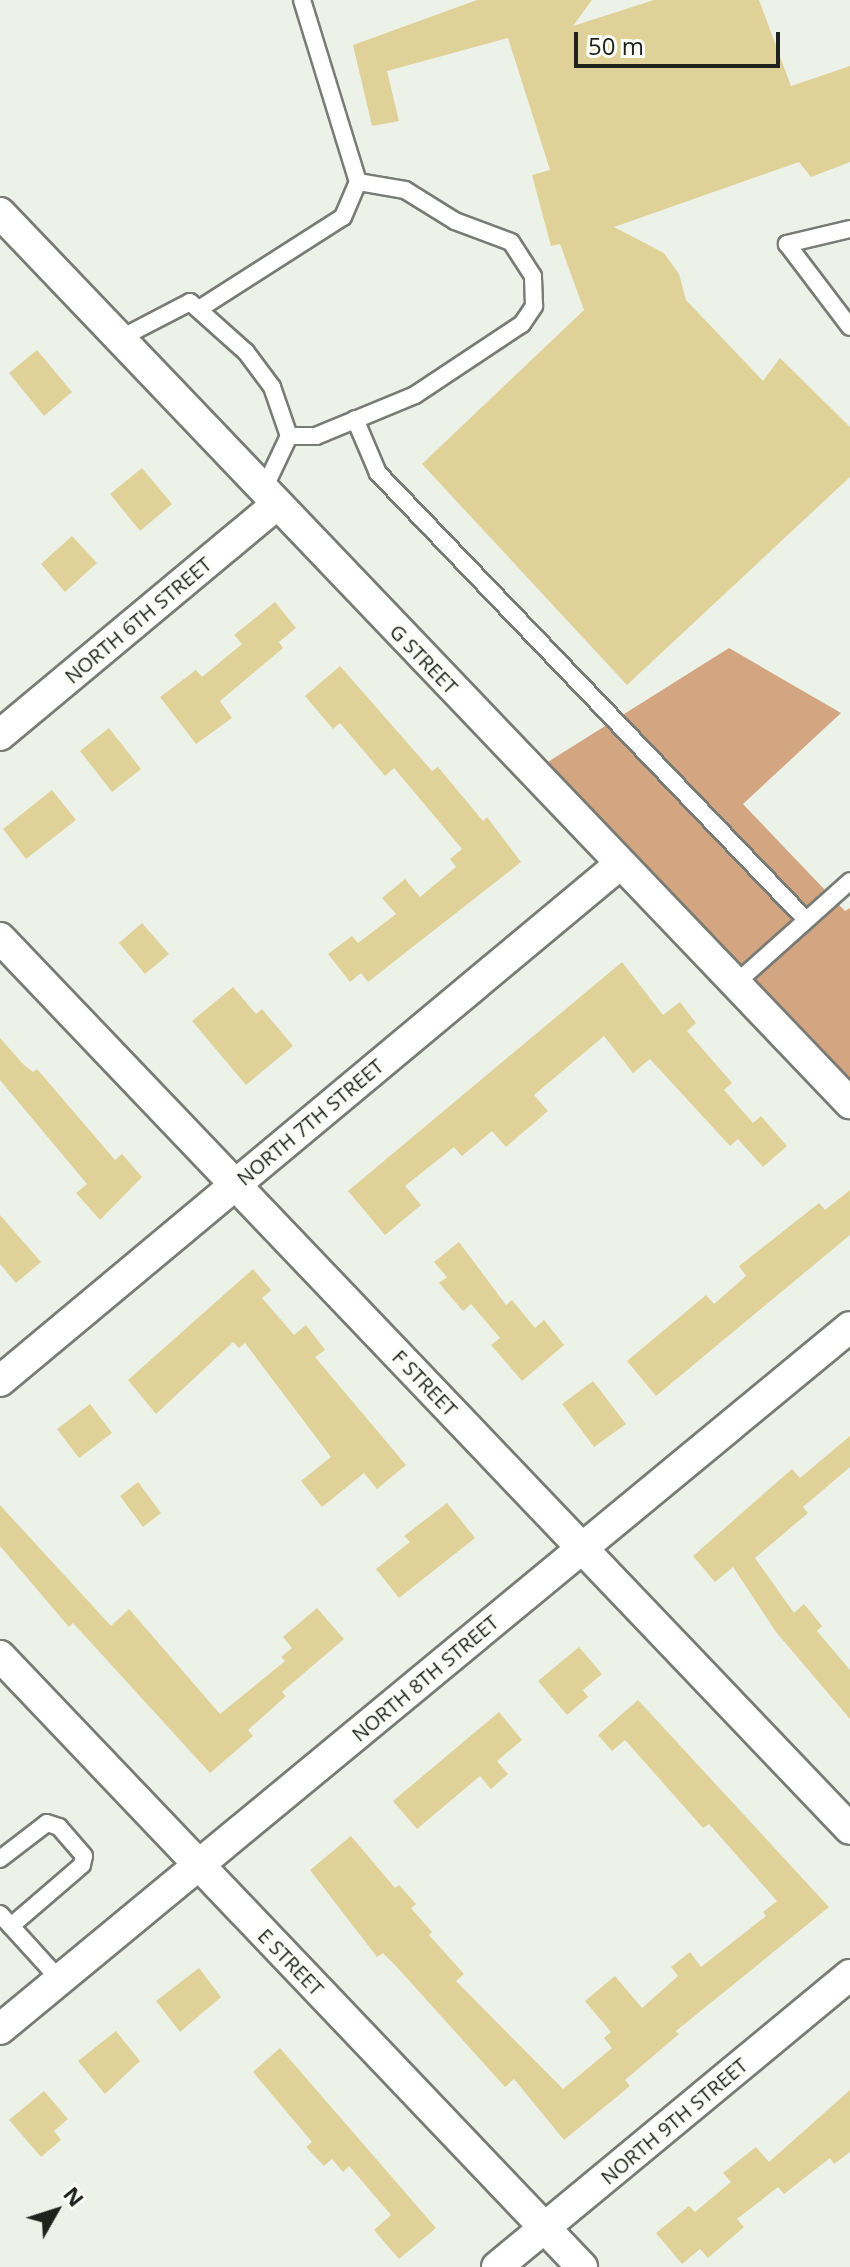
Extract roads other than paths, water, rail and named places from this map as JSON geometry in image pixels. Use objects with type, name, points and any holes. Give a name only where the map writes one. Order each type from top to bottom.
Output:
[{"type":"street","name":"G STREET","points":[[0,213],[850,1103]]},
{"type":"street","name":"NORTH 6TH STREET","points":[[0,735],[269,498]]},
{"type":"street","name":"NORTH 7TH STREET","points":[[0,1381],[620,864]]},
{"type":"street","name":"F STREET","points":[[0,938],[850,1829]]},
{"type":"street","name":"NORTH 8TH STREET","points":[[0,2029],[850,1327]]},
{"type":"street","name":"E STREET","points":[[0,1656],[582,2267]]},
{"type":"street","name":"NORTH 9TH STREET","points":[[497,2267],[850,1975]]},
{"type":"lane","points":[[199,309],[343,217],[358,182],[302,0]]},
{"type":"lane","points":[[289,436],[316,436],[451,375],[522,324],[534,306],[533,276],[511,242],[455,221],[405,190],[358,182]]},
{"type":"lane","points":[[850,229],[787,244],[850,327]]},
{"type":"lane","points":[[119,339],[178,305],[190,302],[246,352],[272,387],[289,436],[269,498]]},
{"type":"lane","points":[[355,419],[378,473],[806,920]]},
{"type":"lane","points":[[735,984],[850,881]]},
{"type":"lane","points":[[0,1859],[47,1823],[59,1827],[84,1856],[82,1865],[5,1920],[60,1980]]}]
